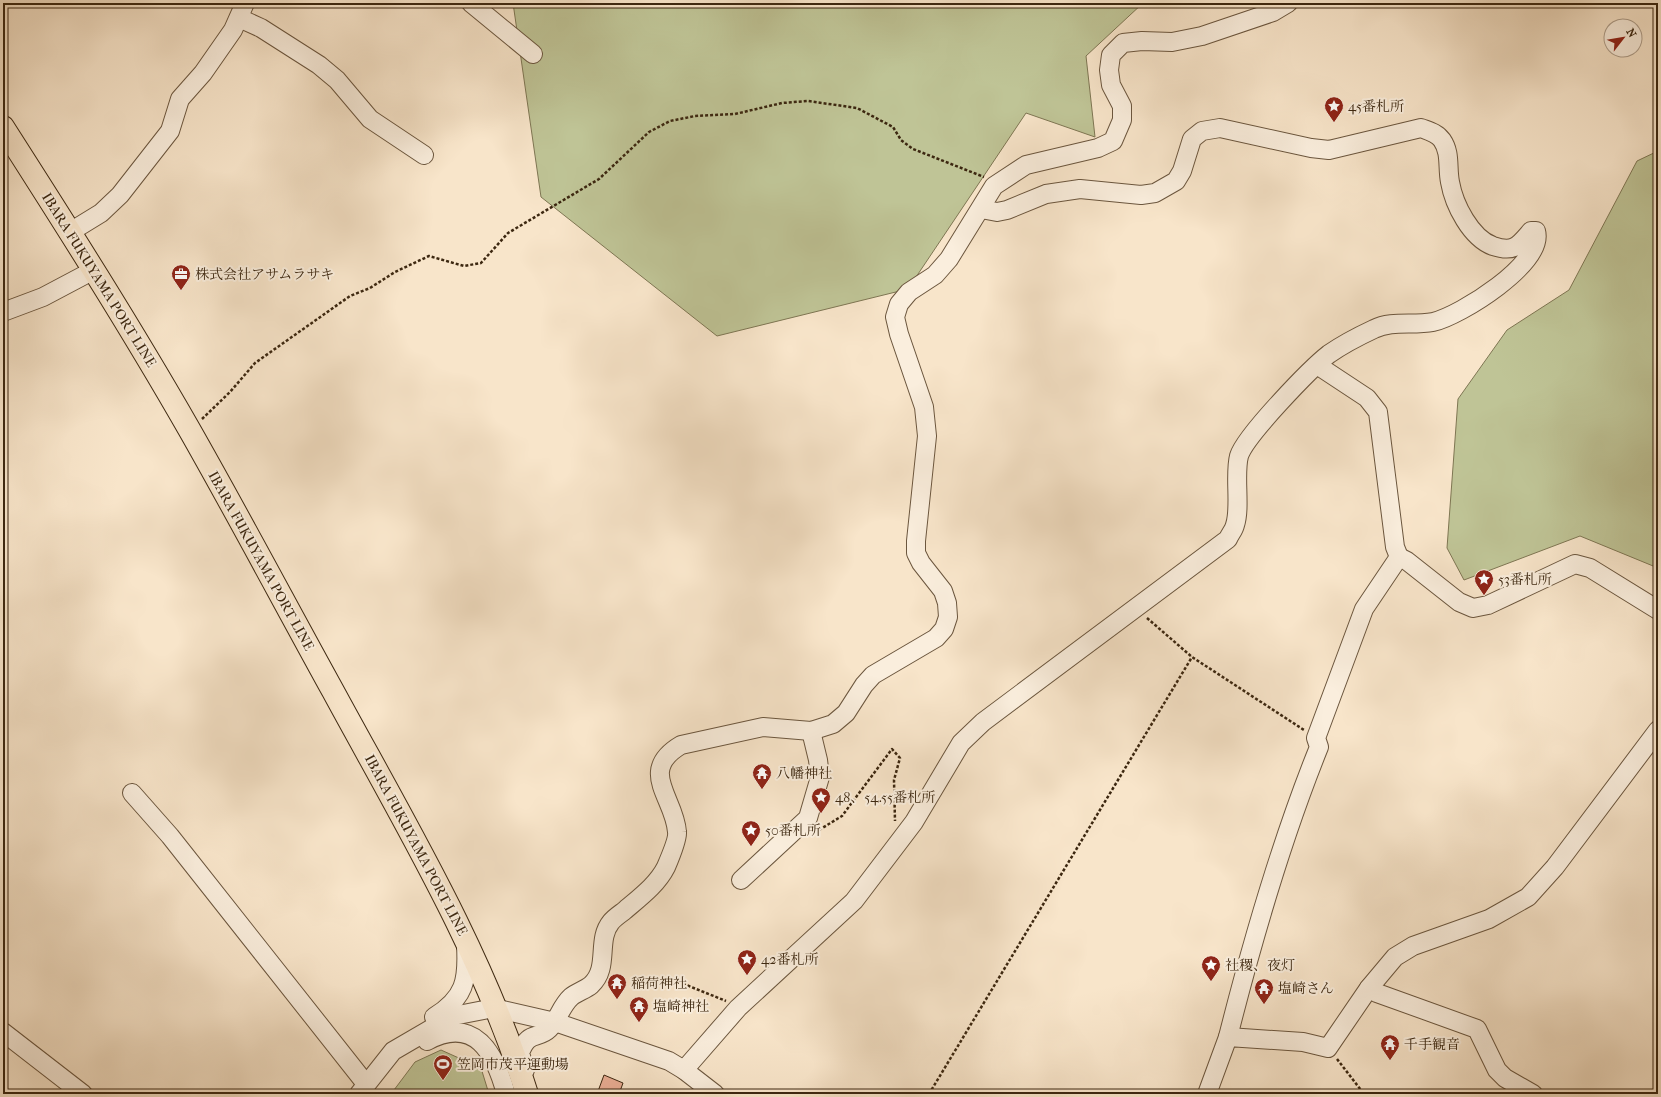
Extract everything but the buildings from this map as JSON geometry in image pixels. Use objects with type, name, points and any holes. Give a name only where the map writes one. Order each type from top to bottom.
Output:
[{"type":"main road","name":"IBARA FUKUYAMA PORT LINE","points":[[3,127],[94,270],[189,428],[424,858],[465,938],[513,1049],[528,1094]]},
{"type":"main road","name":"IBARA FUKUYAMA PORT LINE","points":[[494,1008],[498,1036],[512,1094]]},
{"type":"street","points":[[471,3],[533,54]]},
{"type":"street","points":[[528,1094],[529,1086],[520,1053],[526,1040],[535,1034],[547,1031],[555,1022],[571,997],[592,984],[602,968],[605,932],[611,922],[653,886],[665,868],[678,834],[658,776],[664,758],[672,750],[681,745],[763,727],[811,731],[833,724],[846,713],[864,685],[873,675],[936,638],[944,629],[948,617],[948,603],[943,591],[921,563],[916,553],[927,436],[924,408],[899,334],[895,316],[899,304],[909,292],[935,275],[949,259],[994,186],[1026,165],[1098,148],[1113,141],[1122,120],[1122,106],[1111,85],[1109,70],[1111,55],[1123,43],[1142,41],[1172,42],[1202,36],[1272,12],[1288,3]]},
{"type":"street","points":[[70,232],[102,213],[120,195],[170,131],[180,99],[203,73],[233,30],[242,10],[261,28],[319,65],[337,80],[370,119],[424,155]]},
{"type":"street","points":[[684,1070],[738,1008],[854,901],[904,837],[961,743],[983,722],[1228,539],[1235,525],[1239,455],[1254,433],[1300,380],[1329,354],[1384,324],[1432,322],[1459,312],[1503,284],[1520,267],[1538,238],[1536,231],[1531,231],[1518,246],[1505,250],[1485,243],[1466,221],[1455,199],[1450,182],[1448,154],[1442,140],[1434,133],[1421,128],[1329,150],[1311,148],[1220,128],[1202,131],[1192,139],[1182,171],[1176,182],[1155,193],[1141,195],[1080,189],[1046,194],[1007,210],[997,212],[981,209]]},
{"type":"street","points":[[3,312],[43,297],[94,270]]},
{"type":"street","points":[[1317,365],[1367,398],[1378,412],[1395,547],[1398,557],[1407,561],[1459,602],[1473,608],[1488,606],[1575,564],[1590,568],[1658,610]]},
{"type":"street","points":[[1207,1094],[1228,1036],[1251,947],[1288,829],[1319,747],[1316,738],[1364,608],[1398,557]]},
{"type":"street","points":[[1228,1036],[1303,1042],[1328,1048],[1369,988],[1395,957],[1412,946],[1489,919],[1528,897],[1555,867],[1658,730]]},
{"type":"street","points":[[741,880],[808,818],[820,777],[818,760],[811,731]]},
{"type":"street","points":[[132,793],[170,836],[362,1089],[393,1051],[400,1038],[442,1012],[452,1004],[460,991],[467,970],[465,938]]},
{"type":"street","points":[[1369,988],[1377,993],[1477,1029],[1497,1070],[1505,1078],[1533,1094]]},
{"type":"street","points":[[393,1051],[453,1016],[494,1008],[555,1022],[668,1060],[684,1070],[715,1094]]},
{"type":"street","points":[[3,1032],[83,1094]]},
{"type":"street","points":[[393,1051],[413,1049],[440,1034],[464,1034],[477,1039],[490,1052],[500,1070],[506,1094]]},
{"type":"path","points":[[189,428],[201,420],[230,392],[255,363],[350,296],[370,288],[395,272],[429,256],[464,266],[481,263],[508,233],[599,178],[650,132],[670,121],[694,116],[735,114],[782,103],[808,101],[857,108],[893,127],[901,140],[913,150],[981,175],[994,186]]},
{"type":"path","points":[[1135,608],[1192,657],[1316,738]]},
{"type":"path","points":[[929,1094],[1192,657]]},
{"type":"path","points":[[815,833],[842,816],[892,749],[900,758],[894,780],[895,827],[904,837]]},
{"type":"path","points":[[668,978],[720,997],[738,1008]]},
{"type":"path","points":[[1328,1048],[1364,1094]]},
{"type":"green space","points":[[513,3],[1143,3],[1086,56],[1095,137],[1026,113],[908,289],[717,336],[541,197]]},
{"type":"green space","points":[[1658,151],[1658,568],[1580,536],[1464,580],[1447,548],[1458,399],[1507,330],[1569,290],[1637,161]]},
{"type":"green space","name":"笠岡市茂平運動場","points":[[441,1050],[481,1068],[489,1094],[391,1094],[415,1062]]},
{"type":"place","name":"45番札所","points":[[1334,123]]},
{"type":"place","name":"株式会社アサムラサキ","points":[[181,291]]},
{"type":"place","name":"53番札所","points":[[1484,596]]},
{"type":"place","name":"八幡神社","points":[[762,790]]},
{"type":"place","name":"48、54.55番札所","points":[[821,814]]},
{"type":"place","name":"50番札所","points":[[751,847]]},
{"type":"place","name":"42番札所","points":[[747,976]]},
{"type":"place","name":"社稷、夜灯","points":[[1211,982]]},
{"type":"place","name":"稲荷神社","points":[[617,1000]]},
{"type":"place","name":"塩崎さん","points":[[1264,1005]]},
{"type":"place","name":"塩崎神社","points":[[639,1023]]},
{"type":"place","name":"千手観音","points":[[1390,1061]]},
{"type":"place","name":"笠岡市茂平運動場","points":[[443,1081]]}]
